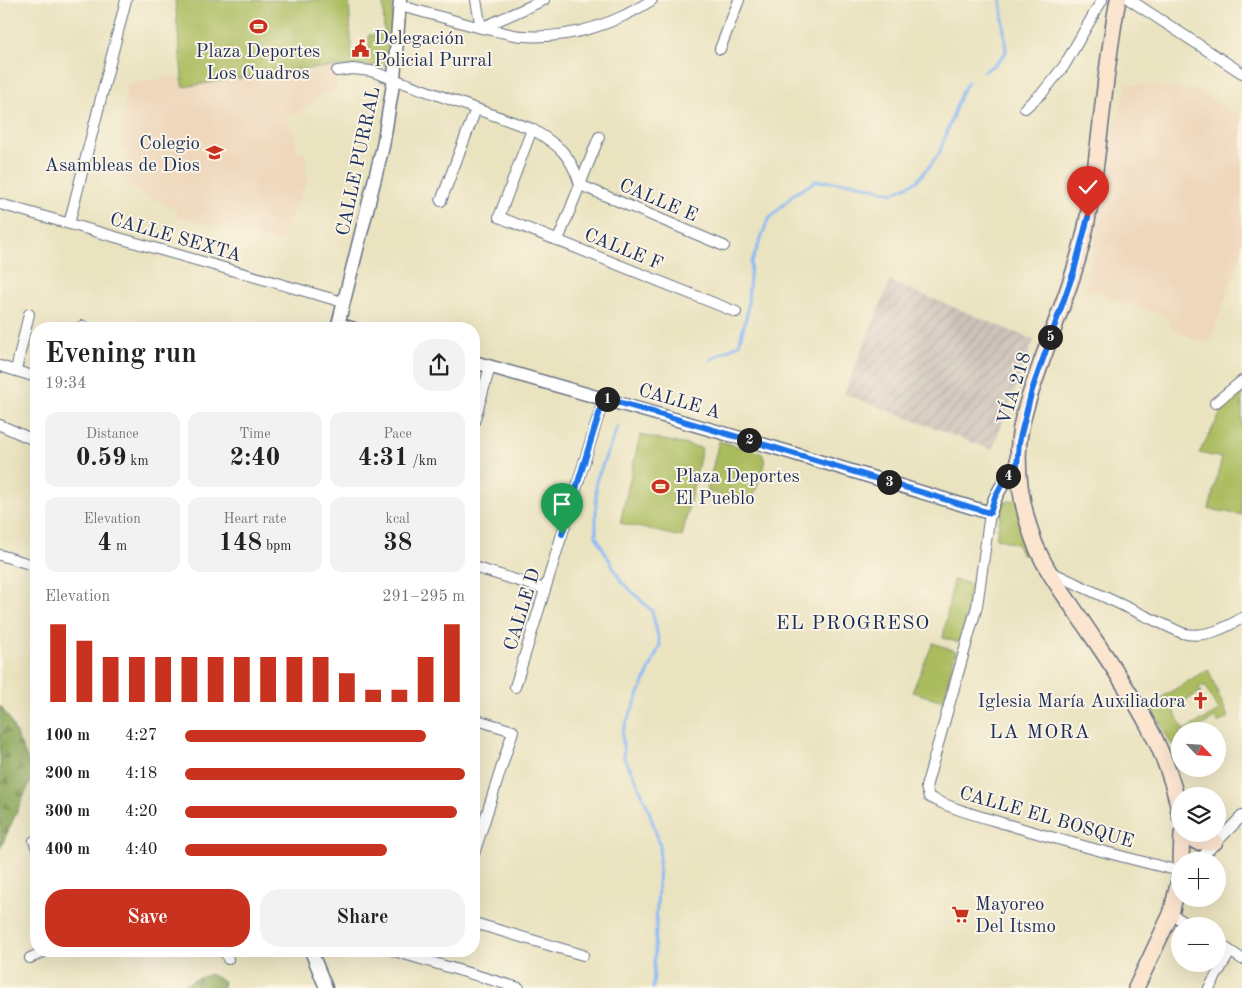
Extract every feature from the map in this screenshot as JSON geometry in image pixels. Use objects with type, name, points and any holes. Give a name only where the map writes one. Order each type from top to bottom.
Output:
[{"type":"main road","name":"VÍA 218","points":[[1118,0],[1088,217],[1074,271],[1030,397],[1019,442],[1017,466],[1032,537],[1048,571],[1130,694],[1155,736],[1174,787]]},
{"type":"main road","points":[[1136,988],[1173,907]]},
{"type":"street","points":[[69,224],[126,0]]},
{"type":"street","points":[[476,0],[481,28]]},
{"type":"street","points":[[481,28],[544,0]]},
{"type":"street","points":[[400,3],[481,28],[522,36],[548,36],[578,32],[605,25],[628,15],[652,0]]},
{"type":"street","points":[[720,49],[739,0]]},
{"type":"street","points":[[1025,108],[1043,92],[1064,66],[1102,0]]},
{"type":"street","points":[[1130,0],[1242,73]]},
{"type":"street","name":"CALLE PURRAL","points":[[338,322],[383,146],[394,78],[400,3]]},
{"type":"street","points":[[337,70],[371,71],[532,129],[551,140],[565,153],[576,169],[580,185]]},
{"type":"street","points":[[441,201],[476,109]]},
{"type":"street","name":"CALLE F","points":[[532,129],[499,217],[736,312]]},
{"type":"street","points":[[558,240],[599,137]]},
{"type":"street","name":"CALLE E","points":[[580,185],[724,246]]},
{"type":"street","name":"CALLE SEXTA","points":[[0,204],[343,302]]},
{"type":"street","points":[[16,370],[29,314]]},
{"type":"street","name":"CALLE A","points":[[480,364],[772,447],[990,513]]},
{"type":"street","points":[[0,366],[30,375]]},
{"type":"street","points":[[480,401],[490,367]]},
{"type":"street","points":[[1215,403],[1242,381]]},
{"type":"street","name":"CALLE D","points":[[515,688],[604,398]]},
{"type":"street","points":[[0,425],[30,438]]},
{"type":"street","points":[[990,513],[1002,484],[1017,466]]},
{"type":"street","name":"CALLE EL BOSQUE","points":[[990,513],[977,606],[926,787],[929,797],[1102,852],[1171,870]]},
{"type":"street","points":[[0,555],[30,564]]},
{"type":"street","points":[[480,569],[545,589]]},
{"type":"street","points":[[1048,571],[1187,635],[1202,635],[1223,628],[1242,618]]},
{"type":"street","points":[[480,721],[514,731],[480,836]]},
{"type":"street","points":[[1226,831],[1242,816]]},
{"type":"street","points":[[1206,852],[1215,842]]},
{"type":"street","points":[[1171,914],[1176,917]]},
{"type":"street","points":[[480,925],[583,955]]},
{"type":"street","points":[[1226,949],[1242,959]]},
{"type":"street","points":[[1209,988],[1230,952]]},
{"type":"street","points":[[313,957],[326,988]]},
{"type":"street","points":[[414,957],[519,988]]},
{"type":"shaded area","name":"Colegio Asambleas de Dios","points":[[334,67],[337,90],[318,96],[302,111],[286,116],[295,137],[295,151],[306,155],[307,183],[284,232],[281,243],[176,216],[177,210],[139,192],[123,181],[128,151],[120,148],[127,84],[178,76],[183,87]]},
{"type":"shaded area","points":[[1127,84],[1195,90],[1242,118],[1242,253],[1209,344],[1177,333],[1164,316],[1085,288],[1114,136]]},
{"type":"shaded area","points":[[890,281],[1034,340],[992,450],[844,394]]},
{"type":"green space","name":"Plaza Deportes Los Cuadros","points":[[175,0],[349,0],[352,58],[369,57],[369,35],[384,35],[383,0],[392,0],[393,34],[389,59],[386,66],[306,69],[183,87]]},
{"type":"green space","points":[[1242,387],[1242,515],[1209,509],[1222,458],[1199,453],[1229,398]]},
{"type":"green space","name":"Plaza Deportes El Pueblo","points":[[640,435],[702,448],[682,537],[620,523]]},
{"type":"green space","points":[[719,441],[759,452],[763,455],[765,464],[751,504],[707,491]]},
{"type":"green space","points":[[1017,499],[1034,549],[1022,555],[1016,544],[996,538],[1003,503]]},
{"type":"green space","points":[[953,580],[972,584],[960,643],[943,638]]},
{"type":"green space","points":[[933,643],[956,651],[943,701],[912,692]]},
{"type":"green space","points":[[1208,669],[1228,717],[1220,722],[1215,718],[1209,722],[1199,722],[1219,711],[1204,685],[1198,688],[1201,692],[1172,708],[1180,722],[1171,722],[1171,743],[1149,705]]},
{"type":"green space","points":[[0,706],[9,718],[30,765],[30,783],[0,849]]},
{"type":"green space","points":[[210,974],[224,981],[223,988],[175,988]]},
{"type":"waterway","points":[[983,72],[997,63],[1006,52],[1001,0]]},
{"type":"waterway","points":[[710,360],[739,344],[747,314],[751,264],[768,220],[794,194],[816,181],[854,183],[893,193],[917,181],[939,154],[961,93],[968,82]]},
{"type":"waterway","points":[[618,426],[596,481],[596,536],[621,581],[652,611],[660,645],[622,733],[624,758],[636,779],[660,845],[653,988]]},
{"type":"place","name":"Plaza Deportes Los Cuadros","points":[[258,27]]},
{"type":"place","name":"Delegación Policial Purral","points":[[360,48]]},
{"type":"place","name":"Colegio Asambleas de Dios","points":[[214,153]]},
{"type":"place","name":"Plaza Deportes El Pueblo","points":[[661,486]]},
{"type":"place","name":"Iglesia María Auxiliadora","points":[[1200,700]]},
{"type":"place","name":"Mayoreo Del Itsmo","points":[[961,914]]},
{"type":"district","name":"EL PROGRESO","points":[[853,622]]},
{"type":"district","name":"LA MORA","points":[[1040,731]]},
{"type":"route","points":[[562,534],[604,398],[990,513],[1002,484],[1017,466],[1023,419],[1074,271],[1088,217]]}]
